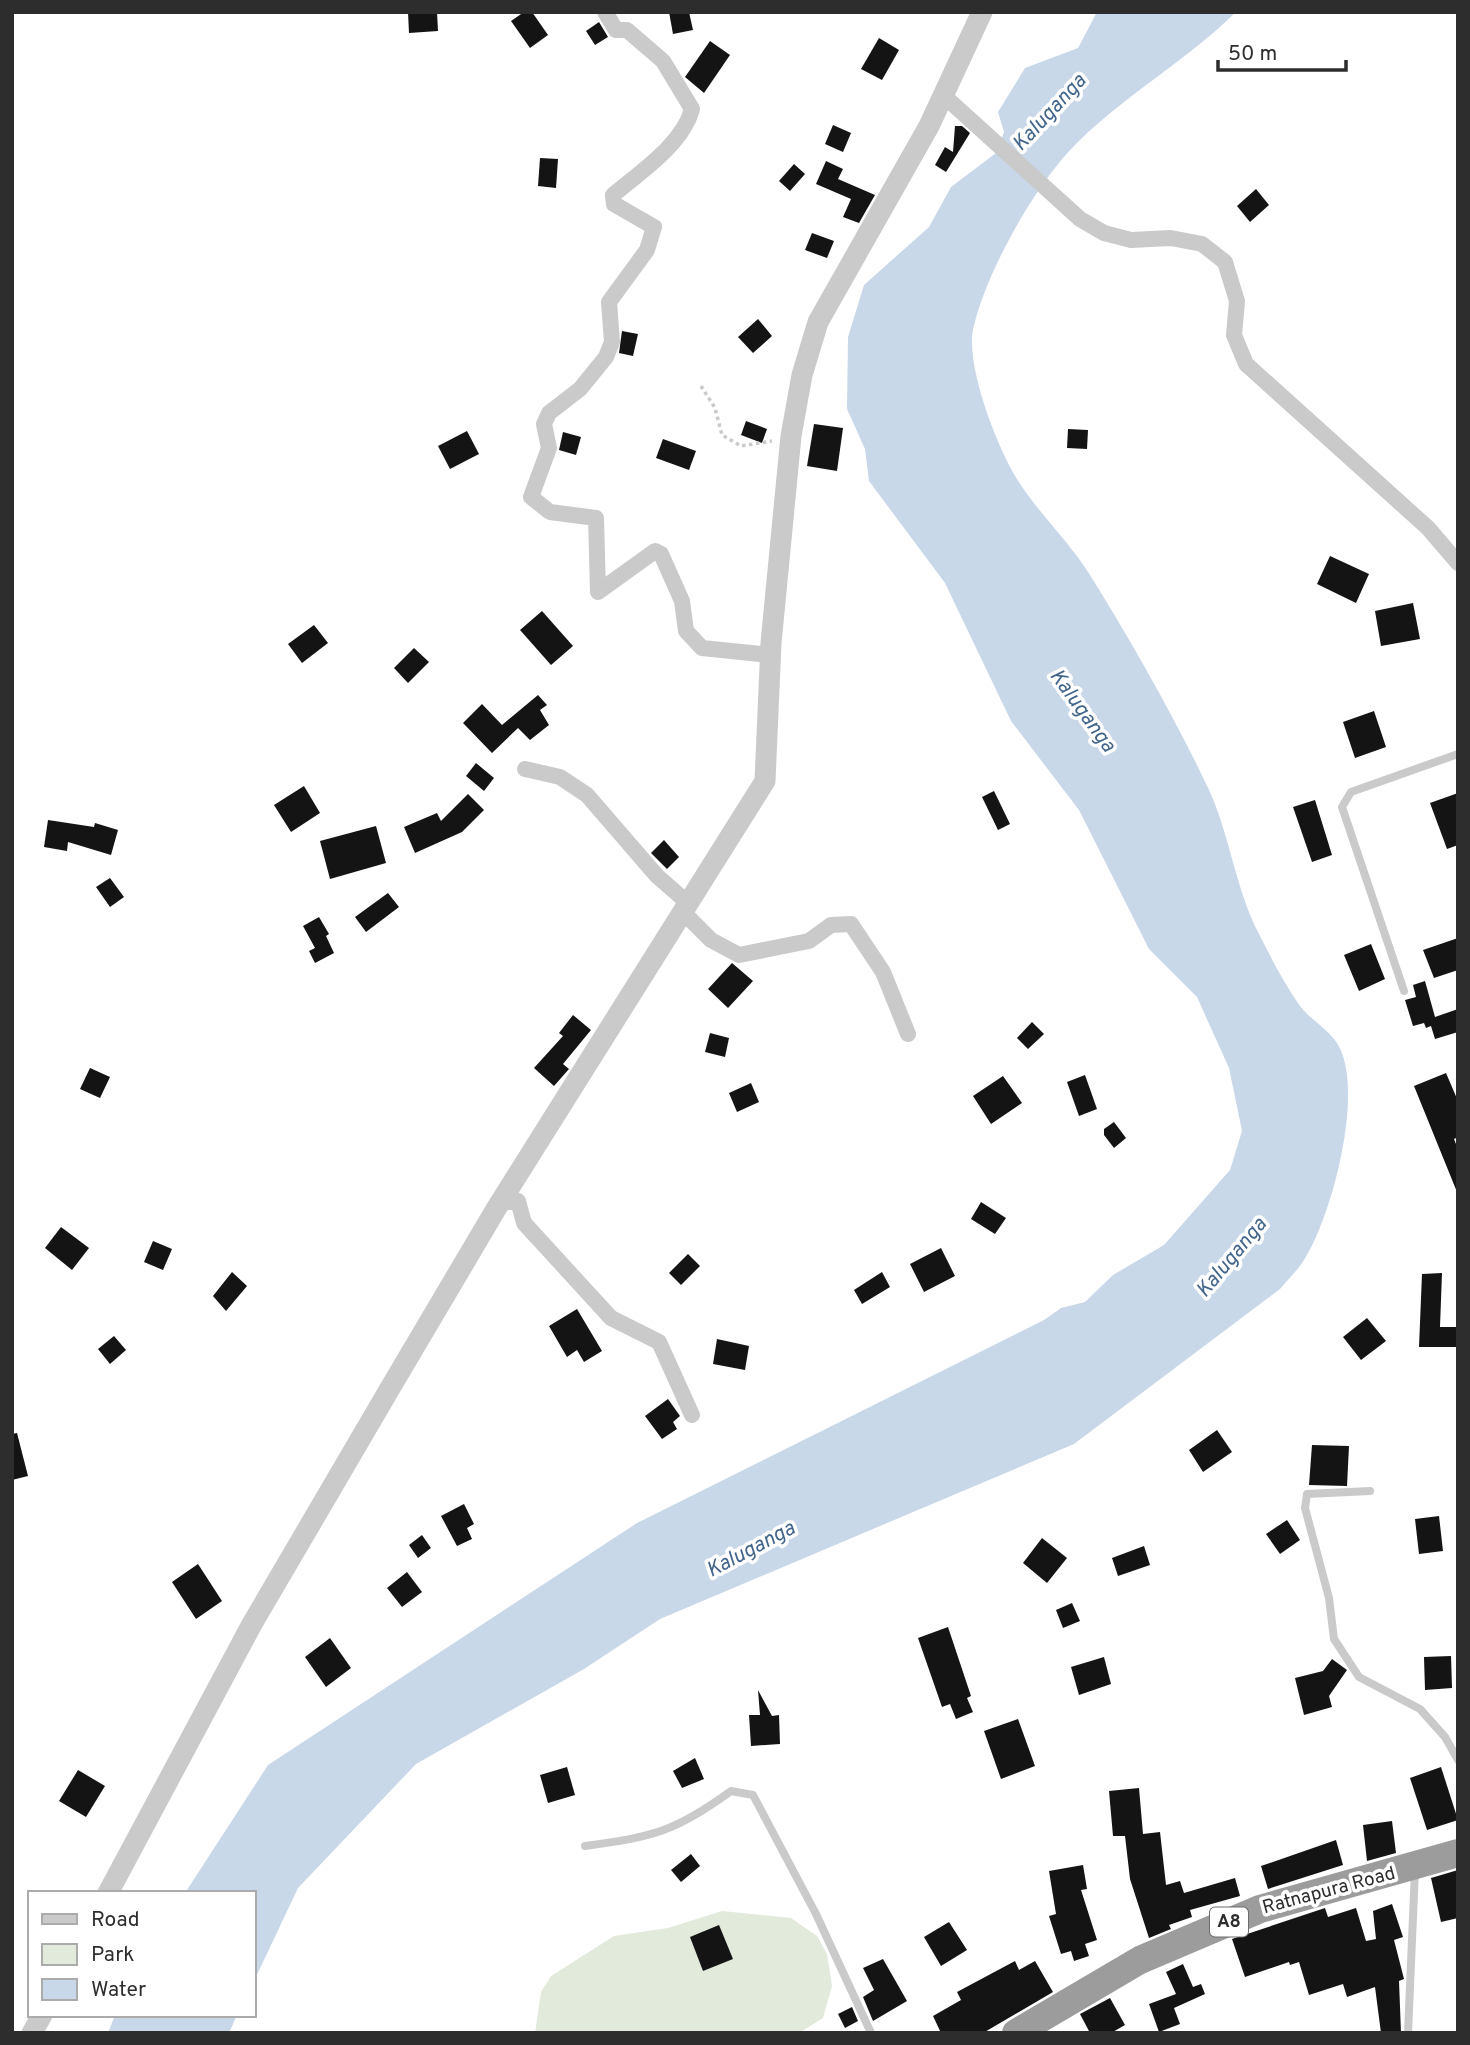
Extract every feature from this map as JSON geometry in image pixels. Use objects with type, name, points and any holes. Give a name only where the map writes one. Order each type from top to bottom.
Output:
[{"type":"highway","name":"Ratnapura Road","points":[[1016,2033],[1140,1961],[1260,1909],[1458,1853]]},
{"type":"street","points":[[606,12],[616,30],[627,30],[663,61],[692,109],[689,121],[661,154],[614,195],[614,204],[654,227],[646,250],[609,302],[612,342],[606,357],[580,389],[549,413],[544,424],[549,448],[531,497],[550,512],[596,518],[598,592],[655,551],[662,554],[682,601],[686,631],[702,648],[770,655]]},
{"type":"street","points":[[108,1891],[252,1624],[500,1203],[765,781],[770,655],[791,436],[802,375],[818,322],[898,183],[982,12]]},
{"type":"street","points":[[943,95],[1080,219],[1104,233],[1131,240],[1171,238],[1202,244],[1225,262],[1237,301],[1234,335],[1246,364],[1428,528],[1458,563]]},
{"type":"street","points":[[524,769],[560,777],[587,795],[711,940],[739,955],[809,940],[831,925],[851,923],[883,972],[908,1034]]},
{"type":"street","points":[[500,1203],[518,1200],[524,1223],[611,1318],[659,1342],[692,1415]]},
{"type":"street","points":[[32,2033],[41,2017]]},
{"type":"lane","points":[[1404,991],[1342,807],[1351,792],[1458,754]]},
{"type":"lane","points":[[1370,1491],[1307,1494],[1305,1508],[1329,1598],[1334,1639],[1359,1677],[1420,1709],[1445,1737],[1458,1760]]},
{"type":"lane","points":[[585,1846],[647,1837],[692,1819],[731,1791],[752,1795],[816,1914],[872,2033]]},
{"type":"lane","points":[[1408,2033],[1415,1867]]},
{"type":"path","points":[[701,386],[715,408],[722,435],[741,446],[757,445],[791,436]]},
{"type":"green space","points":[[722,1911],[791,1918],[817,1936],[827,1954],[832,1986],[823,2018],[799,2033],[535,2033],[541,1992],[551,1976],[614,1936],[668,1928]]},
{"type":"water","name":"Kaluganga","points":[[1097,12],[1236,12],[1198,46],[1098,124],[1079,141],[1046,179],[1015,229],[979,307],[973,330],[974,364],[992,428],[1009,465],[1034,504],[1073,550],[1090,575],[1153,682],[1210,792],[1244,900],[1259,934],[1294,998],[1337,1043],[1345,1063],[1347,1120],[1342,1152],[1315,1240],[1302,1264],[1280,1289],[1074,1444],[660,1619],[584,1669],[416,1764],[298,1888],[256,1977],[256,1891],[186,1891],[268,1765],[637,1523],[1044,1320],[1061,1308],[1085,1302],[1113,1275],[1164,1245],[1230,1170],[1242,1131],[1229,1068],[1197,997],[1149,949],[1079,810],[1011,721],[945,583],[869,481],[865,449],[847,409],[848,337],[864,285],[929,227],[951,187],[996,153],[1004,132],[998,112],[1025,68],[1078,48]]},
{"type":"water","points":[[114,2017],[236,2017],[229,2033],[108,2033]]},
{"type":"building","points":[[408,12],[437,12],[438,31],[409,33]]},
{"type":"building","points":[[524,12],[532,12],[548,35],[530,48],[511,21]]},
{"type":"building","points":[[669,12],[689,12],[693,30],[673,34]]},
{"type":"building","points":[[599,22],[608,37],[595,45],[586,31]]},
{"type":"building","points":[[879,38],[899,50],[882,80],[861,69]]},
{"type":"building","points":[[710,41],[730,55],[704,93],[685,77]]},
{"type":"building","points":[[833,125],[851,133],[843,152],[825,144]]},
{"type":"building","points":[[955,126],[962,126],[970,133],[946,172],[935,165],[945,147],[953,152]]},
{"type":"building","points":[[540,158],[558,159],[556,188],[538,186]]},
{"type":"building","points":[[826,161],[843,169],[838,179],[875,195],[859,223],[843,217],[851,199],[816,184]]},
{"type":"building","points":[[794,164],[805,174],[790,191],[779,181]]},
{"type":"building","points":[[1256,189],[1269,205],[1250,222],[1237,206]]},
{"type":"building","points":[[812,233],[834,241],[827,258],[805,250]]},
{"type":"building","points":[[758,319],[772,336],[753,353],[738,337]]},
{"type":"building","points":[[622,331],[638,334],[633,356],[619,353]]},
{"type":"building","points":[[746,421],[767,429],[762,443],[741,435]]},
{"type":"building","points":[[814,424],[843,428],[837,471],[807,466]]},
{"type":"building","points":[[1068,429],[1088,430],[1087,449],[1067,448]]},
{"type":"building","points":[[467,431],[479,454],[450,469],[438,446]]},
{"type":"building","points":[[563,432],[581,437],[576,455],[559,450]]},
{"type":"building","points":[[663,439],[696,451],[689,470],[656,458]]},
{"type":"building","points":[[1330,556],[1369,574],[1356,603],[1317,584]]},
{"type":"building","points":[[1413,603],[1420,639],[1381,646],[1375,611]]},
{"type":"building","points":[[542,611],[573,646],[551,665],[520,630]]},
{"type":"building","points":[[314,625],[328,643],[302,663],[288,644]]},
{"type":"building","points":[[414,648],[429,662],[408,683],[394,668]]},
{"type":"building","points":[[538,695],[547,705],[540,710],[549,725],[530,740],[518,728],[492,753],[463,723],[482,704],[502,725]]},
{"type":"building","points":[[1374,711],[1386,747],[1355,758],[1343,722]]},
{"type":"building","points":[[476,763],[494,778],[484,791],[466,776]]},
{"type":"building","points":[[304,786],[320,813],[291,832],[274,805]]},
{"type":"building","points":[[994,791],[1010,824],[998,830],[982,797]]},
{"type":"building","points":[[1458,793],[1458,845],[1447,849],[1430,803]]},
{"type":"building","points":[[468,794],[484,810],[462,832],[415,853],[404,827],[437,813],[441,821]]},
{"type":"building","points":[[1315,800],[1332,855],[1312,862],[1293,807]]},
{"type":"building","points":[[48,820],[94,827],[95,823],[118,830],[111,855],[68,842],[67,851],[44,847]]},
{"type":"building","points":[[376,826],[386,863],[330,879],[320,841]]},
{"type":"building","points":[[664,840],[679,857],[667,869],[651,853]]},
{"type":"building","points":[[110,878],[124,897],[110,907],[96,887]]},
{"type":"building","points":[[388,893],[399,907],[366,932],[355,917]]},
{"type":"building","points":[[319,917],[329,934],[326,936],[334,953],[315,963],[309,951],[315,948],[303,926]]},
{"type":"building","points":[[1458,938],[1458,970],[1434,978],[1423,950]]},
{"type":"building","points":[[1371,944],[1385,979],[1359,991],[1344,955]]},
{"type":"building","points":[[732,963],[753,981],[728,1008],[708,989]]},
{"type":"building","points":[[1425,981],[1435,1017],[1458,1009],[1458,1032],[1435,1039],[1431,1026],[1426,1028],[1424,1023],[1413,1026],[1405,1000],[1416,997],[1413,985]]},
{"type":"building","points":[[573,1015],[591,1030],[563,1064],[569,1069],[554,1086],[534,1068],[563,1036],[559,1033]]},
{"type":"building","points":[[1032,1022],[1044,1034],[1028,1049],[1017,1038]]},
{"type":"building","points":[[710,1033],[729,1038],[725,1057],[705,1052]]},
{"type":"building","points":[[90,1068],[110,1077],[100,1098],[80,1089]]},
{"type":"building","points":[[1446,1073],[1458,1101],[1458,1137],[1454,1139],[1458,1149],[1457,1192],[1414,1086]]},
{"type":"building","points":[[1085,1075],[1097,1109],[1079,1116],[1067,1082]]},
{"type":"building","points":[[1003,1076],[1022,1103],[991,1124],[973,1096]]},
{"type":"building","points":[[751,1083],[759,1102],[737,1112],[729,1093]]},
{"type":"building","points":[[1114,1122],[1126,1138],[1114,1148],[1104,1135],[1104,1129]]},
{"type":"building","points":[[981,1202],[1006,1218],[995,1234],[971,1219]]},
{"type":"building","points":[[61,1227],[89,1248],[72,1270],[45,1248]]},
{"type":"building","points":[[153,1241],[172,1249],[163,1270],[144,1262]]},
{"type":"building","points":[[941,1248],[955,1276],[924,1292],[910,1264]]},
{"type":"building","points":[[688,1254],[700,1266],[681,1285],[669,1273]]},
{"type":"building","points":[[232,1272],[247,1286],[226,1311],[213,1296]]},
{"type":"building","points":[[882,1272],[890,1287],[862,1304],[854,1290]]},
{"type":"building","points":[[1442,1273],[1440,1327],[1458,1327],[1458,1347],[1419,1347],[1422,1274]]},
{"type":"building","points":[[577,1309],[602,1351],[584,1362],[577,1350],[567,1357],[549,1326]]},
{"type":"building","points":[[1367,1318],[1386,1341],[1361,1360],[1343,1337]]},
{"type":"building","points":[[114,1336],[126,1350],[110,1364],[98,1349]]},
{"type":"building","points":[[717,1339],[749,1346],[745,1370],[713,1364]]},
{"type":"building","points":[[668,1399],[680,1416],[673,1422],[677,1429],[662,1439],[645,1416]]},
{"type":"building","points":[[1217,1430],[1232,1452],[1203,1472],[1189,1450]]},
{"type":"building","points":[[17,1433],[28,1476],[12,1480],[12,1434]]},
{"type":"building","points":[[1312,1445],[1349,1446],[1347,1486],[1309,1485]]},
{"type":"building","points":[[464,1504],[474,1524],[467,1528],[472,1539],[457,1546],[441,1516]]},
{"type":"building","points":[[1439,1516],[1443,1551],[1419,1554],[1415,1519]]},
{"type":"building","points":[[1287,1520],[1300,1540],[1280,1554],[1266,1534]]},
{"type":"building","points":[[422,1535],[431,1548],[418,1558],[409,1545]]},
{"type":"building","points":[[1042,1538],[1067,1558],[1047,1583],[1023,1563]]},
{"type":"building","points":[[1144,1546],[1150,1565],[1118,1576],[1112,1558]]},
{"type":"building","points":[[198,1564],[222,1601],[196,1619],[172,1582]]},
{"type":"building","points":[[407,1572],[422,1592],[402,1607],[387,1588]]},
{"type":"building","points":[[1072,1603],[1080,1621],[1063,1628],[1056,1610]]},
{"type":"building","points":[[948,1627],[971,1696],[967,1698],[973,1712],[956,1719],[950,1704],[942,1707],[918,1638]]},
{"type":"building","points":[[330,1638],[351,1668],[326,1687],[305,1657]]},
{"type":"building","points":[[1451,1656],[1452,1688],[1425,1690],[1424,1657]]},
{"type":"building","points":[[1104,1657],[1111,1684],[1079,1695],[1071,1667]]},
{"type":"building","points":[[1332,1659],[1347,1670],[1329,1696],[1332,1707],[1304,1715],[1295,1678],[1323,1671]]},
{"type":"building","points":[[758,1690],[772,1716],[779,1715],[780,1744],[751,1746],[749,1715],[760,1715]]},
{"type":"building","points":[[1018,1719],[1035,1766],[1001,1779],[984,1731]]},
{"type":"building","points":[[695,1758],[704,1779],[682,1788],[673,1771]]},
{"type":"building","points":[[567,1767],[575,1795],[548,1803],[540,1775]]},
{"type":"building","points":[[1441,1767],[1458,1820],[1427,1830],[1410,1778]]},
{"type":"building","points":[[78,1770],[105,1786],[86,1817],[59,1801]]},
{"type":"building","points":[[1139,1788],[1143,1834],[1160,1832],[1166,1885],[1180,1881],[1184,1893],[1235,1878],[1240,1896],[1190,1910],[1192,1917],[1169,1925],[1171,1929],[1149,1938],[1130,1879],[1125,1836],[1113,1836],[1109,1791]]},
{"type":"building","points":[[1392,1821],[1396,1853],[1367,1861],[1363,1825]]},
{"type":"building","points":[[1336,1840],[1343,1865],[1268,1889],[1261,1866]]},
{"type":"building","points":[[691,1854],[700,1866],[681,1882],[671,1870]]},
{"type":"building","points":[[1083,1865],[1087,1889],[1081,1890],[1097,1940],[1085,1944],[1089,1956],[1074,1961],[1071,1951],[1061,1954],[1049,1916],[1056,1914],[1049,1871]]},
{"type":"building","points":[[1458,1870],[1458,1918],[1441,1922],[1431,1878]]},
{"type":"building","points":[[1392,1904],[1403,1937],[1394,1940],[1404,1979],[1399,1981],[1401,2033],[1381,2033],[1375,1987],[1347,1997],[1343,1984],[1309,1995],[1299,1962],[1290,1965],[1289,1962],[1245,1977],[1232,1939],[1325,1908],[1328,1917],[1356,1908],[1366,1941],[1376,1939],[1373,1911]]},
{"type":"building","points":[[949,1922],[967,1950],[941,1966],[924,1937]]},
{"type":"building","points":[[719,1925],[733,1959],[703,1971],[690,1937]]},
{"type":"building","points":[[883,1959],[907,2001],[873,2021],[863,1997],[874,1990],[863,1968]]},
{"type":"building","points":[[1015,1961],[1019,1970],[1035,1961],[1053,1992],[983,2033],[941,2033],[933,2016],[961,2000],[957,1992]]},
{"type":"building","points":[[1183,1964],[1193,1987],[1201,1984],[1205,1994],[1174,2008],[1180,2024],[1159,2032],[1149,2004],[1176,1994],[1166,1972]]},
{"type":"building","points":[[1110,1998],[1125,2025],[1111,2033],[1090,2033],[1080,2014]]},
{"type":"building","points":[[852,2007],[858,2021],[845,2028],[838,2014]]}]
